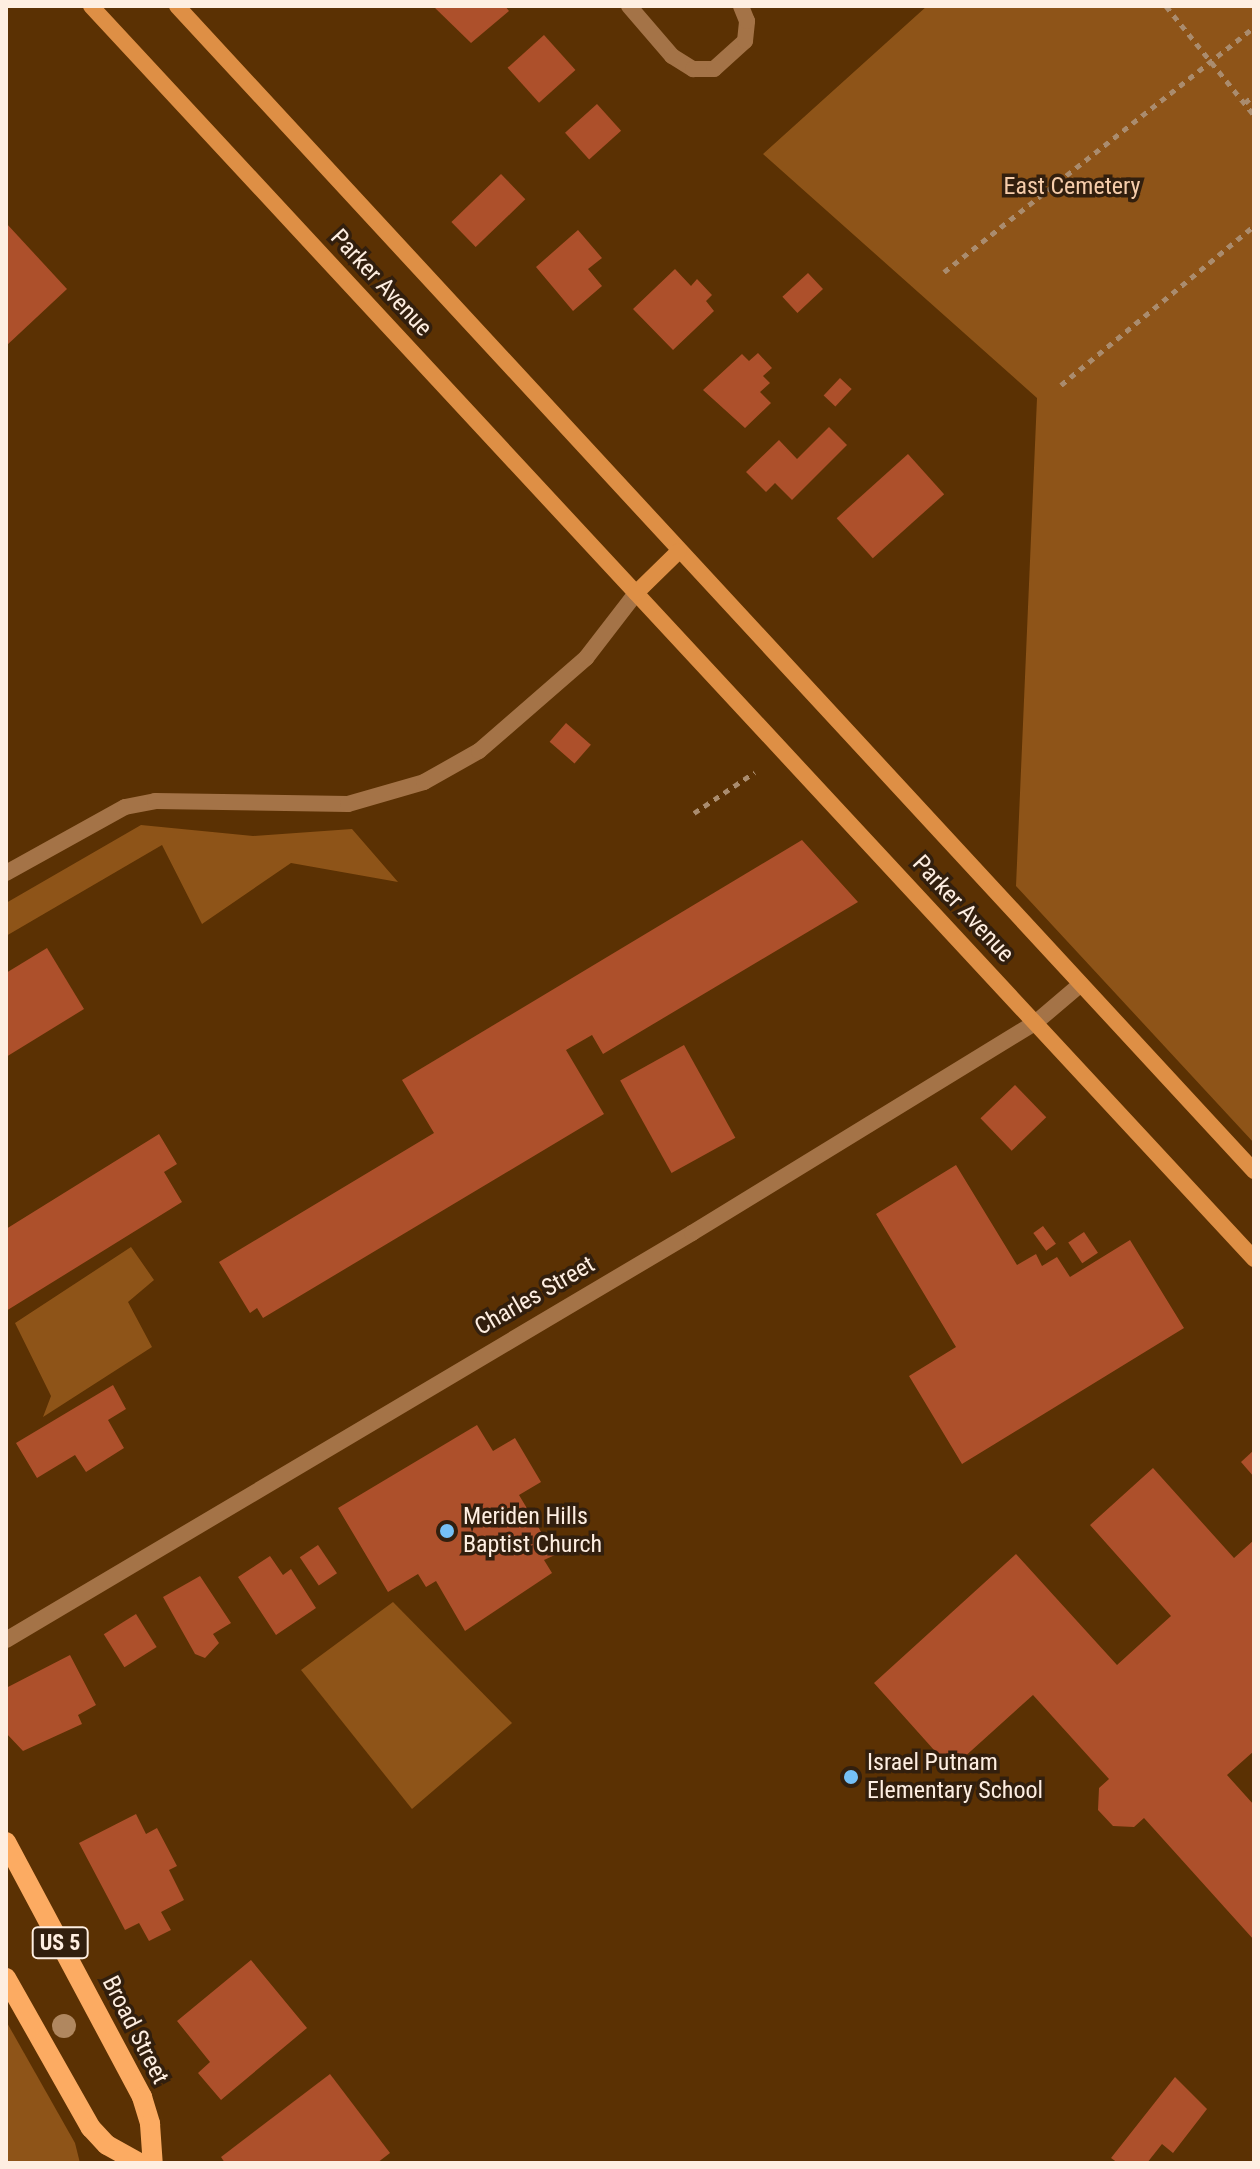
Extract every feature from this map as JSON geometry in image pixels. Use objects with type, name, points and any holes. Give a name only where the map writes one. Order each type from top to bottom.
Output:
[{"type":"main road","name":"Broad Street","points":[[6,1842],[142,2097],[150,2124],[153,2163]]},
{"type":"main road","name":"US 5","points":[[6,1978],[91,2128],[107,2145],[140,2163]]},
{"type":"street","name":"Parker Avenue","points":[[91,6],[1254,1259]]},
{"type":"street","name":"Parker Avenue","points":[[177,6],[1254,1171]]},
{"type":"street","points":[[629,6],[672,56],[693,69],[714,69],[745,41],[747,21],[741,6]]},
{"type":"street","points":[[6,873],[125,807],[155,801],[348,804],[424,782],[479,751],[586,658],[636,593],[679,551]]},
{"type":"street","name":"Charles Street","points":[[6,1640],[692,1233],[1035,1023],[1081,984]]},
{"type":"path","points":[[1166,6],[1254,115]]},
{"type":"path","points":[[944,272],[1214,63],[1254,27]]},
{"type":"path","points":[[1245,103],[1254,95]]},
{"type":"path","points":[[1061,385],[1254,226]]},
{"type":"path","points":[[694,813],[755,772]]},
{"type":"green space","name":"East Cemetery","points":[[927,6],[1254,6],[1254,1143],[1016,886],[1037,398],[763,154]]},
{"type":"green space","points":[[141,825],[253,836],[352,829],[398,882],[291,863],[202,924],[162,845],[6,936],[6,903]]},
{"type":"green space","points":[[131,1247],[154,1280],[128,1302],[152,1347],[43,1417],[51,1396],[15,1323]]},
{"type":"green space","points":[[393,1602],[512,1723],[412,1809],[301,1670]]},
{"type":"green space","points":[[6,2021],[75,2143],[80,2163],[6,2163]]},
{"type":"building","points":[[433,6],[505,6],[509,11],[471,43]]},
{"type":"building","points":[[544,35],[575,70],[539,103],[508,68]]},
{"type":"building","points":[[597,104],[621,131],[589,160],[565,133]]},
{"type":"building","points":[[501,174],[525,199],[476,247],[451,222]]},
{"type":"building","points":[[6,223],[67,289],[6,346]]},
{"type":"building","points":[[578,230],[602,258],[588,269],[602,286],[573,311],[536,267]]},
{"type":"building","points":[[675,269],[691,286],[697,279],[712,295],[706,301],[714,311],[673,350],[633,309]]},
{"type":"building","points":[[808,273],[823,289],[797,313],[782,297]]},
{"type":"building","points":[[758,353],[772,368],[763,376],[770,383],[760,392],[771,403],[745,428],[703,390],[742,354],[749,361]]},
{"type":"building","points":[[840,378],[852,389],[835,406],[824,396]]},
{"type":"building","points":[[829,427],[847,445],[792,500],[775,483],[766,492],[746,472],[779,440],[797,459]]},
{"type":"building","points":[[908,454],[944,494],[873,558],[837,518]]},
{"type":"building","points":[[566,723],[591,745],[575,764],[550,742]]},
{"type":"building","points":[[802,840],[858,902],[603,1054],[592,1035],[566,1050],[604,1114],[263,1318],[257,1308],[250,1313],[219,1262],[434,1133],[402,1080]]},
{"type":"building","points":[[47,948],[84,1009],[6,1057],[6,973]]},
{"type":"building","points":[[684,1045],[735,1138],[672,1173],[620,1080]]},
{"type":"building","points":[[1015,1085],[1046,1117],[1012,1151],[980,1118]]},
{"type":"building","points":[[159,1134],[177,1164],[164,1172],[182,1202],[6,1311],[6,1229]]},
{"type":"building","points":[[956,1165],[1017,1265],[1036,1254],[1042,1266],[1057,1257],[1070,1277],[1130,1240],[1184,1328],[962,1464],[909,1376],[956,1347],[876,1214]]},
{"type":"building","points":[[1043,1226],[1056,1244],[1046,1251],[1033,1233]]},
{"type":"building","points":[[1084,1232],[1098,1253],[1082,1263],[1068,1243]]},
{"type":"building","points":[[113,1385],[126,1409],[108,1420],[124,1448],[86,1472],[75,1455],[37,1478],[16,1443]]},
{"type":"building","name":"Meriden Hills Baptist Church","points":[[477,1425],[493,1451],[515,1438],[541,1482],[519,1495],[555,1555],[544,1560],[552,1573],[465,1631],[436,1581],[426,1587],[418,1574],[388,1592],[338,1508]]},
{"type":"building","points":[[1254,1450],[1254,1477],[1241,1462]]},
{"type":"building","points":[[1153,1468],[1234,1558],[1254,1540],[1254,1751],[1227,1775],[1254,1805],[1254,1940],[1144,1818],[1134,1827],[1113,1826],[1098,1810],[1099,1788],[1109,1779],[1033,1695],[951,1769],[874,1683],[1016,1554],[1117,1665],[1171,1616],[1090,1525]]},
{"type":"building","points":[[318,1545],[337,1573],[319,1585],[300,1557]]},
{"type":"building","points":[[270,1556],[283,1575],[291,1569],[316,1608],[276,1635],[238,1577]]},
{"type":"building","points":[[200,1576],[231,1623],[213,1634],[219,1643],[205,1658],[195,1654],[163,1597]]},
{"type":"building","points":[[136,1614],[157,1647],[124,1667],[104,1634]]},
{"type":"building","points":[[70,1655],[96,1705],[78,1715],[82,1724],[23,1751],[6,1733],[6,1688]]},
{"type":"building","points":[[136,1814],[146,1834],[157,1828],[177,1866],[169,1870],[184,1900],[161,1912],[171,1930],[149,1941],[139,1923],[125,1930],[79,1843]]},
{"type":"building","points":[[251,1960],[307,2028],[221,2100],[198,2073],[210,2062],[177,2021]]},
{"type":"building","points":[[330,2074],[390,2153],[377,2163],[225,2163],[221,2157]]},
{"type":"building","points":[[1175,2077],[1207,2109],[1173,2153],[1162,2144],[1147,2163],[1118,2163],[1111,2158]]},
{"type":"place","name":"Meriden Hills Baptist Church","points":[[447,1531]]},
{"type":"place","name":"Israel Putnam Elementary School","points":[[851,1777]]}]
